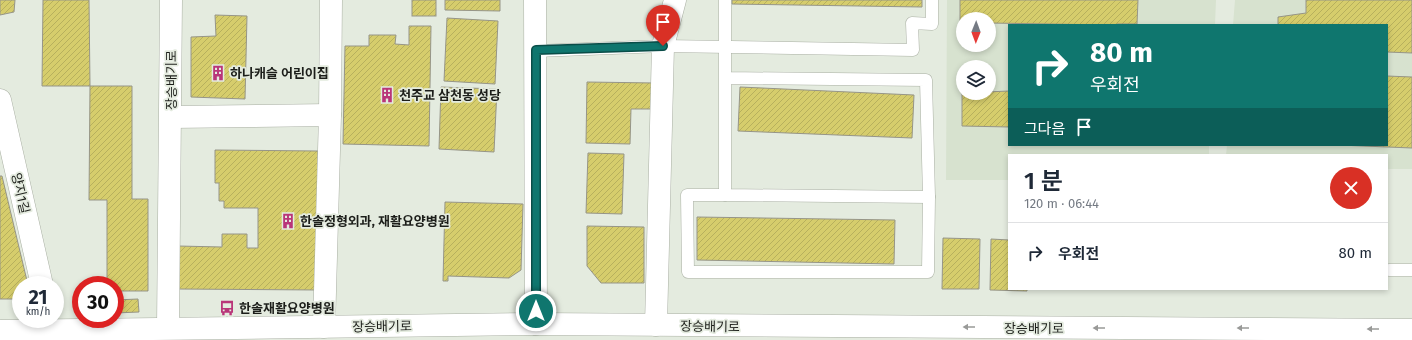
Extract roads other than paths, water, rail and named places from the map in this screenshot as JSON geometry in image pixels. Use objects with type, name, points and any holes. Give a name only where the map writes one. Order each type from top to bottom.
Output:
[{"type":"street","name":"장승배기로","points":[[168,328],[171,0]]},
{"type":"street","points":[[324,327],[330,115],[331,0]]},
{"type":"street","points":[[535,0],[535,332]]},
{"type":"street","points":[[656,325],[663,46],[675,0]]},
{"type":"street","name":"양지1길","points":[[0,100],[40,276]]},
{"type":"street","points":[[171,117],[330,115]]},
{"type":"street","name":"장승배기로","points":[[64,324],[168,328],[324,327],[535,332],[656,325],[1130,334],[1412,330]]},
{"type":"street","name":"장승배기로","points":[[0,331],[21,328]]},
{"type":"lane","points":[[725,195],[726,0]]},
{"type":"lane","points":[[536,50],[663,46],[913,50],[912,23],[932,24],[932,0]]},
{"type":"lane","points":[[726,78],[926,80],[929,197],[928,272],[688,272],[687,195],[929,197]]},
{"type":"lane","points":[[1389,270],[1412,270]]},
{"type":"place","name":"하나캐슬 어린이집","points":[[218,73]]},
{"type":"place","name":"천주교 삼천동 성당","points":[[387,95]]},
{"type":"place","name":"한솔정형외과, 재활요양병원","points":[[288,221]]},
{"type":"place","name":"한솔재활요양병원","points":[[227,308]]}]
